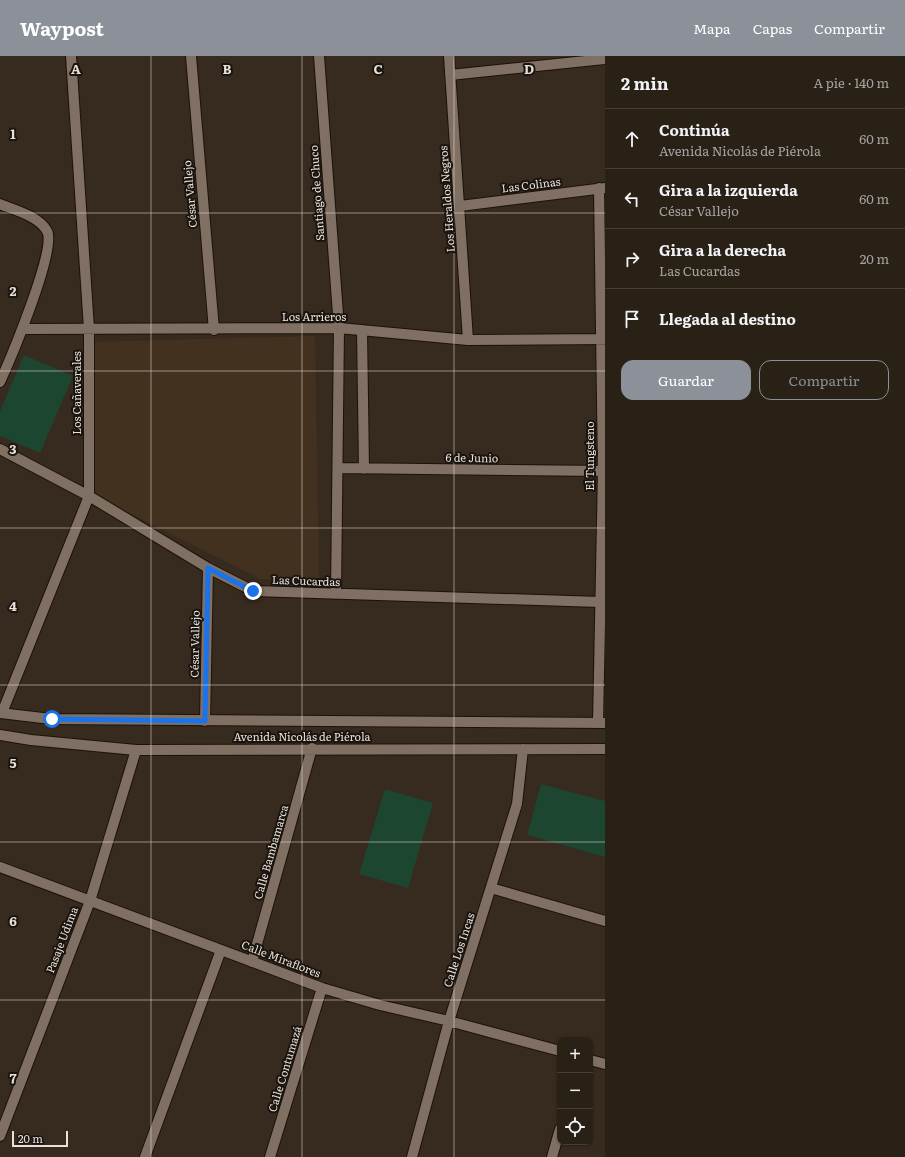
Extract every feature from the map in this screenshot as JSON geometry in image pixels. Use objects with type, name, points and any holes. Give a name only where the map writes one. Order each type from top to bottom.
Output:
[{"type":"street","name":"Los Cañaverales","points":[[1,713],[89,496],[89,329],[71,56]]},
{"type":"street","name":"César Vallejo","points":[[191,56],[214,330]]},
{"type":"street","name":"Santiago de Chuco","points":[[319,56],[339,328],[339,468],[336,594]]},
{"type":"street","name":"Los Heraldos Negros","points":[[449,56],[468,340]]},
{"type":"street","points":[[450,75],[605,59]]},
{"type":"street","name":"Las Colinas","points":[[460,206],[602,188]]},
{"type":"street","name":"El Tungsteno","points":[[602,188],[604,472],[600,602],[602,723]]},
{"type":"street","points":[[0,204],[38,221],[48,232],[49,247],[23,329],[0,382]]},
{"type":"street","name":"Los Arrieros","points":[[23,329],[214,330],[339,328],[468,340],[603,339]]},
{"type":"street","points":[[362,330],[364,469]]},
{"type":"street","name":"Las Cucardas","points":[[0,449],[89,496],[208,568],[253,591],[600,602]]},
{"type":"street","name":"6 de Junio","points":[[339,468],[604,472]]},
{"type":"street","name":"César Vallejo","points":[[205,721],[208,568]]},
{"type":"street","name":"Avenida Nicolás de Piérola","points":[[1,713],[52,719],[602,723]]},
{"type":"street","name":"Avenida Nicolás de Piérola","points":[[0,735],[31,740],[136,750],[312,748],[605,749]]},
{"type":"street","name":"Calle Bambamarca","points":[[252,962],[312,748]]},
{"type":"street","name":"Calle Los Incas","points":[[412,1157],[449,1021],[492,888],[517,804],[523,749]]},
{"type":"street","name":"Pasaje Udima","points":[[0,1136],[90,901],[136,750]]},
{"type":"street","name":"Calle Miraflores","points":[[0,867],[322,988],[380,1005],[449,1021],[557,1050]]},
{"type":"street","points":[[492,888],[605,921]]},
{"type":"street","points":[[145,1157],[221,950]]},
{"type":"street","name":"Calle Contumazá","points":[[270,1157],[322,988]]},
{"type":"street","points":[[593,1061],[605,1064]]},
{"type":"street","points":[[552,1157],[557,1140]]},
{"type":"shaded area","points":[[315,336],[319,581],[260,579],[94,495],[91,342]]},
{"type":"green space","points":[[24,355],[73,376],[40,453],[0,436],[0,411]]},
{"type":"green space","points":[[541,784],[605,801],[605,857],[527,835]]},
{"type":"green space","points":[[385,789],[433,803],[408,888],[359,874]]},
{"type":"route","points":[[52,719],[205,721],[208,568],[253,591]]}]
